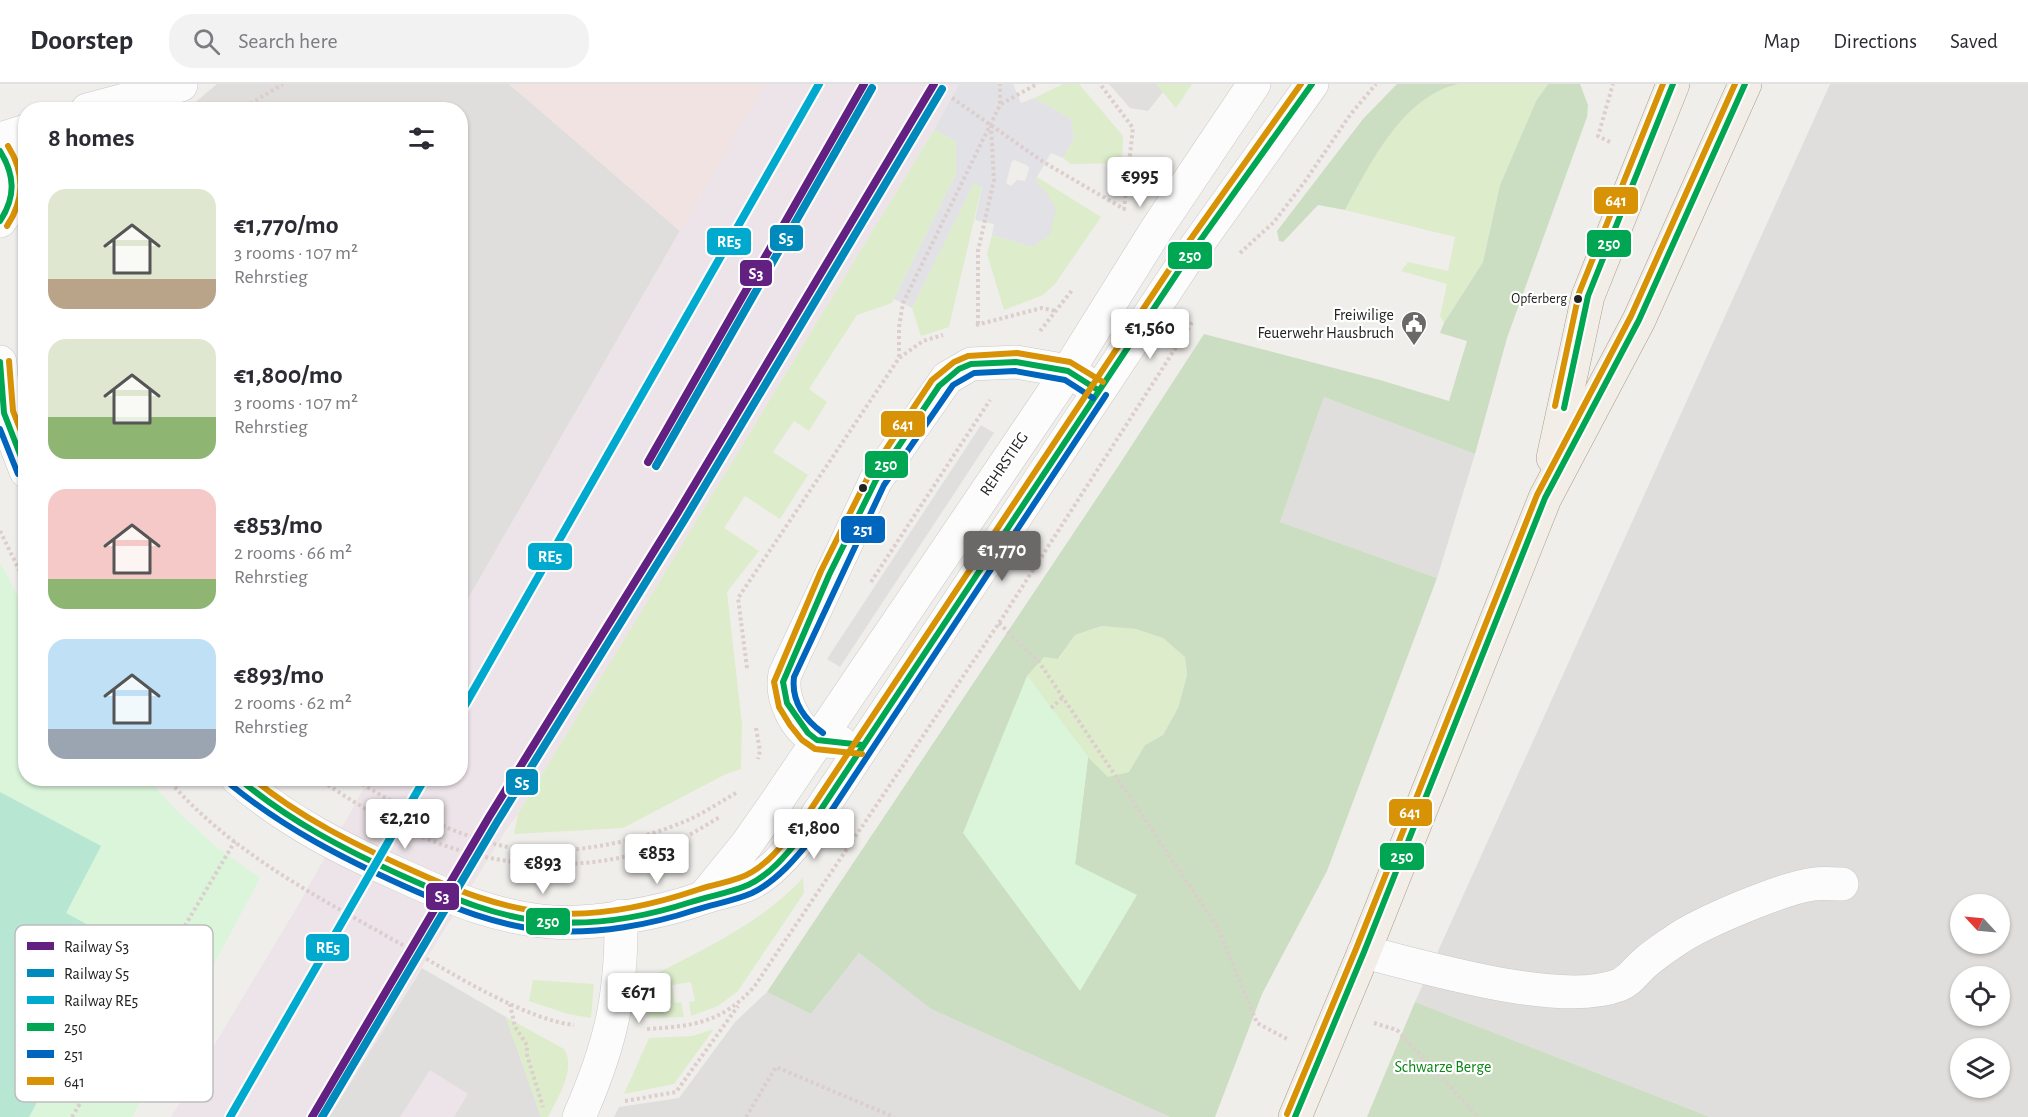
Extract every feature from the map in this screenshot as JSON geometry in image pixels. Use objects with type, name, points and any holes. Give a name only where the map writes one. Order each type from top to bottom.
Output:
[{"type":"main road","points":[[1545,498],[1588,296],[1673,84]]},
{"type":"main road","points":[[1295,1117],[1364,952],[1545,498],[1639,320],[1745,84]]},
{"type":"street","points":[[116,102],[181,84]]},
{"type":"street","points":[[148,102],[181,84]]},
{"type":"street","name":"REHRSTIEG","points":[[704,897],[747,844],[1068,371],[1156,230],[1254,84]]},
{"type":"street","points":[[247,786],[273,807],[372,863],[466,905],[525,919],[554,922],[600,920],[659,910],[748,884],[783,858],[810,826],[1191,252],[1312,84]]},
{"type":"street","points":[[0,140],[18,134]]},
{"type":"street","points":[[0,151],[18,184]]},
{"type":"street","points":[[0,221],[18,187]]},
{"type":"street","points":[[0,362],[2,409],[18,450]]},
{"type":"street","points":[[863,745],[817,740],[803,728],[787,703],[784,692],[785,674],[876,480],[939,386],[959,369],[971,364],[1016,362],[1068,371],[1098,390]]},
{"type":"street","points":[[1364,952],[1474,979],[1579,993],[1598,991],[1621,984],[1692,928],[1778,894],[1814,884],[1842,884]]},
{"type":"street","points":[[585,1105],[612,1029],[619,988],[621,916]]},
{"type":"path","points":[[253,102],[283,84]]},
{"type":"path","points":[[899,358],[899,327],[903,303],[1000,105],[1000,84]]},
{"type":"path","points":[[1000,105],[1037,84]]},
{"type":"path","points":[[952,98],[1045,163],[1124,208],[1133,128],[1100,84]]},
{"type":"path","points":[[1236,259],[1274,222],[1350,115],[1376,84]]},
{"type":"path","points":[[1611,85],[1598,136],[1615,144]]},
{"type":"path","points":[[978,324],[978,251],[994,180],[991,125]]},
{"type":"path","points":[[1049,319],[1071,291]]},
{"type":"path","points":[[868,586],[990,399]]},
{"type":"path","points":[[0,531],[18,568]]},
{"type":"path","points":[[999,623],[1039,662],[1218,928],[1257,1023],[1321,1056]]},
{"type":"path","points":[[1051,708],[1063,697]]},
{"type":"path","points":[[174,786],[183,797],[235,841],[303,887],[445,969],[510,1003],[545,1017],[576,1025]]},
{"type":"path","points":[[366,786],[404,808],[456,830],[499,844],[528,850],[573,850],[623,841],[688,820],[738,792]]},
{"type":"path","points":[[185,925],[235,841]]},
{"type":"path","points":[[585,1105],[621,1102],[676,1092],[741,1001]]},
{"type":"path","points":[[510,1003],[515,1026],[527,1045],[527,1055],[544,1114]]},
{"type":"path","points":[[1396,1030],[1478,1117]]},
{"type":"path","points":[[746,1117],[776,1067],[894,1117]]},
{"type":"path","points":[[72,1117],[81,1102]]},
{"type":"shaded area","points":[[217,84],[509,84],[680,231],[468,599],[468,102],[196,102]]},
{"type":"shaded area","points":[[509,84],[765,84],[680,231]]},
{"type":"shaded area","points":[[765,84],[959,84],[934,130],[518,814],[329,1117],[171,1117],[180,1102],[213,1102],[213,1047],[297,907],[365,786],[468,786],[468,599]]},
{"type":"shaded area","points":[[959,84],[1013,84],[1021,103],[1034,98],[1071,119],[1074,138],[1063,158],[1051,153],[1037,177],[1036,182],[1045,190],[1056,209],[1050,235],[1032,247],[992,235],[994,224],[975,220],[982,187],[974,183],[912,308],[894,299],[956,174],[956,141],[934,130]],"holes":[[[1015,160],[1028,166],[1025,181],[1017,180],[1011,186],[1006,183],[1012,161]]]},
{"type":"shaded area","points":[[1109,84],[1156,84],[1163,92],[1148,111],[1130,108]]},
{"type":"shaded area","points":[[1830,84],[2028,84],[2028,1117],[1710,1117],[1415,1002]]},
{"type":"shaded area","points":[[1324,397],[1475,454],[1437,578],[1280,522]]},
{"type":"shaded area","points":[[981,425],[994,433],[840,667],[827,659]]},
{"type":"shaded area","points":[[859,953],[931,1009],[1170,1117],[614,1117],[619,1107],[679,1098],[735,1022],[767,992],[811,1014]]},
{"type":"shaded area","points":[[422,968],[506,1017],[541,1117],[329,1117]]},
{"type":"shaded area","points":[[430,1070],[468,1094],[454,1117],[400,1117]]},
{"type":"green space","points":[[1063,84],[1079,84],[1123,136],[1122,163],[1071,164],[1063,158],[1074,138],[1071,119],[1034,98]]},
{"type":"green space","points":[[1156,84],[1192,84],[1176,108]]},
{"type":"green space","points":[[1397,84],[1459,84],[1439,91],[1421,102],[1405,117],[1377,154],[1345,210],[1318,205],[1283,242],[1279,241],[1277,231],[1363,119]]},
{"type":"green space","points":[[1459,84],[1548,84],[1536,101],[1500,185],[1483,262],[1444,323],[1440,316],[1447,284],[1401,271],[1408,262],[1448,271],[1455,237],[1345,210],[1377,154],[1405,117],[1421,102],[1439,91]]},
{"type":"green space","points":[[1548,84],[1580,84],[1588,105],[1587,117],[1507,338],[1475,454],[1324,397],[1280,522],[1437,578],[1327,871],[1262,994],[1215,1117],[1170,1117],[931,1009],[859,953],[811,1014],[767,992],[1204,334],[1380,380],[1449,401],[1467,341],[1440,333],[1483,262],[1500,185],[1536,101]],"holes":[[[1102,626],[1136,629],[1163,638],[1185,657],[1187,675],[1178,708],[1163,735],[1145,745],[1129,772],[1108,777],[1088,757],[1075,864],[1027,676],[1044,657],[1058,659],[1075,635]]]},
{"type":"green space","points":[[934,130],[956,141],[956,174],[892,303],[857,315],[809,389],[827,402],[809,431],[794,421],[773,452],[808,475],[780,519],[745,496],[724,528],[759,551],[727,592],[742,724],[741,769],[724,775],[623,828],[514,834],[518,814]]},
{"type":"green space","points":[[1037,177],[1101,217],[1055,284],[1043,295],[1004,310],[987,254],[992,235],[1032,247],[1045,190],[1036,182]]},
{"type":"green space","points":[[974,182],[982,186],[949,327],[921,336],[912,308]]},
{"type":"green space","points":[[0,562],[18,597],[18,786],[154,786],[177,811],[214,845],[260,878],[213,966],[213,925],[88,925],[0,878]]},
{"type":"green space","points":[[1103,626],[1136,629],[1163,638],[1185,657],[1187,675],[1178,708],[1163,735],[1145,745],[1129,772],[1108,778],[1088,757],[1027,676],[1044,657],[1059,659],[1075,635]]},
{"type":"green space","points":[[1027,676],[1088,757],[1075,864],[1137,895],[1080,991],[963,833]]},
{"type":"green space","points":[[0,792],[101,846],[66,913],[88,925],[15,925],[15,1102],[37,1102],[29,1117],[0,1117]]},
{"type":"green space","points":[[803,878],[804,893],[738,991],[718,1006],[691,1016],[689,1002],[695,1001],[691,982],[672,985],[675,1003],[681,1002],[684,1017],[646,1018],[656,974],[752,921],[787,894]]},
{"type":"green space","points":[[533,980],[594,984],[591,1018],[568,1014],[529,1001]]},
{"type":"green space","name":"Schwarze Berge","points":[[1415,1002],[1710,1117],[1367,1117]]},
{"type":"green space","points":[[506,1017],[564,1049],[568,1065],[567,1074],[548,1117],[541,1117]]},
{"type":"green space","points":[[714,1029],[674,1084],[624,1094],[649,1038],[692,1036]]},
{"type":"green space","points":[[37,1102],[140,1102],[132,1117],[29,1117]]},
{"type":"rail line","name":"RE5","points":[[468,700],[819,84]]},
{"type":"rail line","name":"S3","points":[[648,462],[864,84]]},
{"type":"rail line","name":"S3","points":[[312,1117],[489,817],[677,514],[934,84]]},
{"type":"rail line","name":"S5","points":[[656,466],[872,88]]},
{"type":"rail line","name":"S5","points":[[322,1117],[497,822],[685,519],[942,89]]},
{"type":"rail line","name":"RE5","points":[[230,1117],[420,786]]},
{"type":"transit line","name":"641","points":[[262,786],[328,829],[426,877],[497,903],[533,911],[571,914],[627,908],[664,900],[733,880],[752,872],[773,855],[803,821],[1175,261],[1301,84]]},
{"type":"transit line","name":"250","points":[[248,786],[297,821],[361,856],[458,900],[514,917],[569,923],[623,918],[727,892],[757,880],[782,859],[810,826],[1182,266],[1312,84]]},
{"type":"transit line","name":"641","points":[[1555,406],[1579,293],[1663,84]]},
{"type":"transit line","name":"250","points":[[1564,408],[1588,296],[1673,84]]},
{"type":"transit line","name":"641","points":[[1287,1114],[1356,949],[1537,495],[1631,316],[1735,84]]},
{"type":"transit line","name":"250","points":[[1295,1117],[1364,952],[1545,498],[1639,320],[1745,84]]},
{"type":"transit line","name":"641","points":[[8,146],[18,166]]},
{"type":"transit line","name":"250","points":[[0,151],[9,169],[12,186],[9,203],[0,221]]},
{"type":"transit line","name":"641","points":[[7,226],[18,203]]},
{"type":"transit line","name":"641","points":[[862,754],[815,749],[802,740],[779,707],[774,682],[821,571],[869,475],[932,380],[954,362],[968,356],[1017,353],[1070,362],[1103,382]]},
{"type":"transit line","name":"641","points":[[9,361],[13,411],[18,424]]},
{"type":"transit line","name":"250","points":[[0,362],[4,413],[18,449]]},
{"type":"transit line","name":"250","points":[[863,745],[817,740],[808,733],[787,703],[783,682],[829,575],[876,480],[939,386],[959,369],[971,364],[1016,362],[1068,371],[1098,390]]},
{"type":"transit line","name":"251","points":[[823,733],[800,709],[795,694],[794,677],[884,485],[953,385],[974,373],[1015,371],[1065,380],[1093,398]]},
{"type":"transit line","name":"251","points":[[232,786],[251,801],[314,841],[404,886],[494,921],[532,929],[569,932],[624,927],[678,915],[752,893],[780,874],[818,831],[1106,395]]},
{"type":"transit line","name":"251","points":[[0,429],[18,474]]},
{"type":"place","name":"Opferberg","points":[[1578,299]]},
{"type":"place","name":"Freiwilige Feuerwehr Hausbruch","points":[[1414,347]]}]
